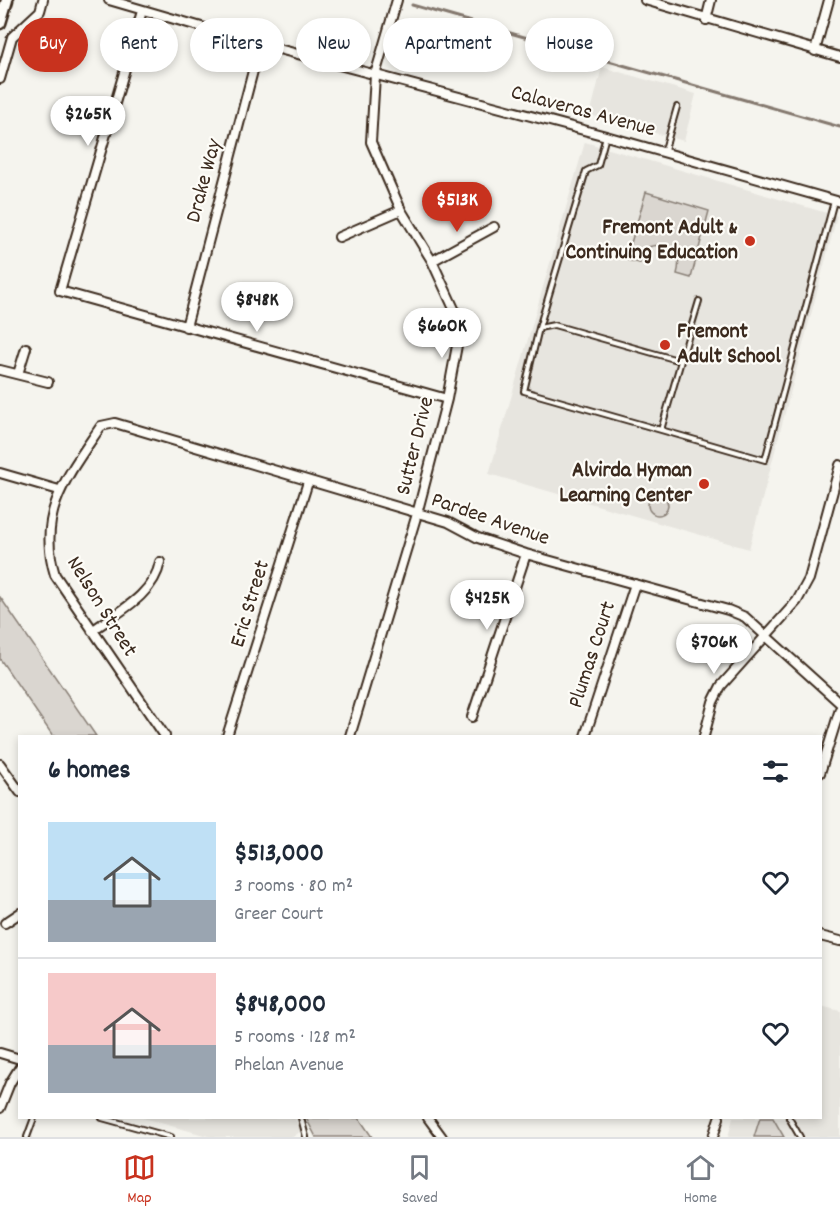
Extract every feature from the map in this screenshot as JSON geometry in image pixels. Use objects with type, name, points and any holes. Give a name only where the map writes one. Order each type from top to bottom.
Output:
[{"type":"main road","points":[[0,23],[6,0]]},
{"type":"street","points":[[0,79],[12,37],[40,10],[43,0]]},
{"type":"street","name":"Calaveras Avenue","points":[[109,0],[190,24]]},
{"type":"street","name":"Sutter Drive","points":[[350,735],[417,514],[447,399],[461,324],[432,261],[401,210],[371,142],[375,75],[397,0]]},
{"type":"street","points":[[645,0],[706,20],[840,57]]},
{"type":"street","points":[[706,20],[711,0]]},
{"type":"street","points":[[814,51],[829,0]]},
{"type":"street","points":[[142,11],[60,291],[447,399]]},
{"type":"street","name":"Calaveras Avenue","points":[[284,50],[606,136],[837,202]]},
{"type":"street","name":"Drake Way","points":[[186,327],[253,72]]},
{"type":"street","points":[[339,237],[401,210]]},
{"type":"street","points":[[432,261],[494,227]]},
{"type":"street","points":[[18,374],[26,348]]},
{"type":"street","points":[[0,370],[48,382]]},
{"type":"street","name":"Pardee Avenue","points":[[101,426],[115,423],[448,522],[478,538],[526,554],[728,610],[745,617],[840,704]]},
{"type":"street","name":"Nelson Street","points":[[101,426],[58,490],[48,531],[48,555],[55,575],[164,735]]},
{"type":"street","points":[[704,735],[713,702],[722,686],[797,601],[809,579],[840,465]]},
{"type":"street","points":[[0,473],[58,490]]},
{"type":"street","name":"Eric Street","points":[[227,735],[308,482]]},
{"type":"street","points":[[472,717],[526,554]]},
{"type":"street","points":[[92,631],[146,591],[158,576],[160,562]]},
{"type":"street","name":"Plumas Court","points":[[585,735],[635,585]]},
{"type":"street","points":[[822,767],[840,709]]},
{"type":"street","points":[[0,764],[18,789]]},
{"type":"street","points":[[5,923],[18,914]]},
{"type":"street","points":[[822,936],[840,941]]},
{"type":"street","points":[[0,1053],[18,1058]]},
{"type":"street","points":[[0,1108],[9,1083],[18,1070]]},
{"type":"street","points":[[429,1119],[442,1137]]},
{"type":"street","points":[[713,1137],[719,1119]]},
{"type":"lane","points":[[664,153],[677,107]]},
{"type":"lane","points":[[606,136],[598,165],[586,171],[539,328],[524,391],[765,460],[837,202]]},
{"type":"lane","points":[[661,430],[699,301]]},
{"type":"lane","points":[[539,328],[554,325],[681,362]]},
{"type":"lane","points":[[27,1137],[34,1119]]},
{"type":"lane","points":[[106,1119],[171,1137]]},
{"type":"lane","points":[[301,1119],[306,1137]]},
{"type":"lane","points":[[790,1119],[800,1137]]},
{"type":"shaded area","points":[[614,70],[696,94],[684,141],[590,115],[601,72]]},
{"type":"shaded area","name":"Fremont Adult School","points":[[585,142],[837,216],[749,549],[489,474]]},
{"type":"shaded area","points":[[646,192],[709,211],[691,278],[677,274],[678,260],[673,250],[668,247],[648,247],[640,263],[626,260]]},
{"type":"shaded area","points":[[658,495],[665,498],[668,505],[665,512],[658,515],[651,512],[648,505],[651,498]]},
{"type":"shaded area","points":[[0,597],[95,735],[52,735],[0,659]]},
{"type":"shaded area","points":[[822,1006],[840,1011],[840,1137],[728,1137],[733,1119],[822,1119]]},
{"type":"shaded area","points":[[147,1119],[295,1119],[301,1131],[293,1137],[211,1137]]},
{"type":"shaded area","points":[[307,1119],[360,1119],[372,1137],[316,1137]]},
{"type":"shaded area","points":[[760,1119],[774,1119],[784,1137],[754,1137]]},
{"type":"waterway","points":[[412,5],[840,127]]},
{"type":"place","name":"Fremont Adult & Continuing Education","points":[[750,241]]},
{"type":"place","name":"Fremont Adult School","points":[[665,345]]},
{"type":"place","name":"Alvirda Hyman Learning Center","points":[[704,484]]}]
